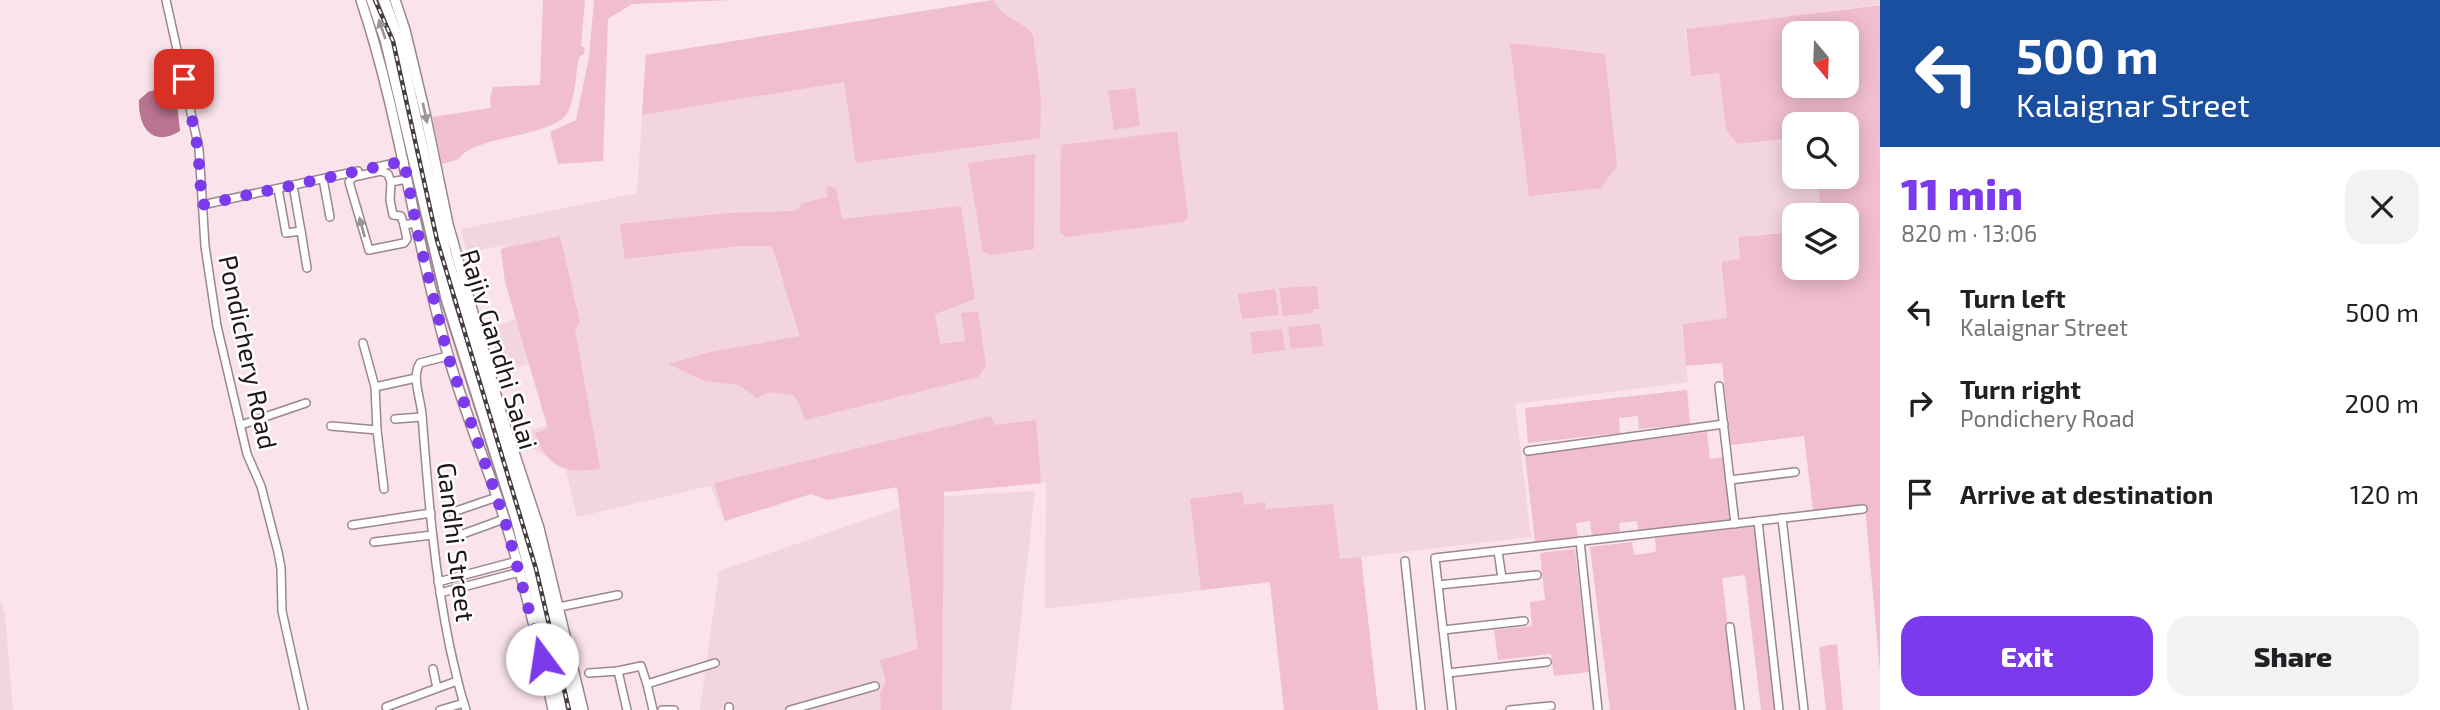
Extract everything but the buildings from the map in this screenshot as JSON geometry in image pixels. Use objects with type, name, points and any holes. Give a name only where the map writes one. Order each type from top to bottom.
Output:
[{"type":"main road","name":"Rajiv Gandhi Salai","points":[[372,0],[458,297],[527,515],[556,624],[575,710]]},
{"type":"main road","name":"Rajiv Gandhi Salai","points":[[384,0],[398,38],[447,300],[516,518],[544,627],[561,710]]},
{"type":"street","name":"Pondichery Road","points":[[166,0],[196,132],[205,246],[217,326],[247,454],[261,486],[278,552],[282,611],[303,710]]},
{"type":"street","points":[[361,0],[378,52],[448,356],[517,561],[553,710]]},
{"type":"street","points":[[395,0],[425,113],[448,224],[502,416],[539,527],[583,710]]},
{"type":"street","points":[[202,205],[404,161]]},
{"type":"street","points":[[381,171],[388,174],[391,181],[393,215],[401,216],[404,225],[407,239],[404,243],[373,250],[367,248],[350,179],[381,171]]},
{"type":"street","points":[[323,179],[330,217]]},
{"type":"street","points":[[391,181],[407,179]]},
{"type":"street","points":[[278,189],[286,233],[301,231]]},
{"type":"street","points":[[294,191],[307,268]]},
{"type":"street","points":[[404,225],[416,223]]},
{"type":"street","points":[[363,343],[375,387],[384,489]]},
{"type":"street","points":[[375,387],[416,378],[420,363],[448,356]]},
{"type":"street","name":"Gandhi Street","points":[[416,378],[440,593],[457,681],[465,707]]},
{"type":"street","points":[[1719,386],[1735,523]]},
{"type":"street","points":[[241,425],[306,403]]},
{"type":"street","points":[[396,419],[422,417]]},
{"type":"street","points":[[1528,451],[1724,424]]},
{"type":"street","points":[[331,426],[377,430]]},
{"type":"street","points":[[1730,480],[1795,472]]},
{"type":"street","points":[[497,496],[453,512],[460,535],[504,519]]},
{"type":"street","points":[[1452,710],[1435,558],[1863,509]]},
{"type":"street","points":[[352,525],[431,513]]},
{"type":"street","points":[[1782,518],[1804,710]]},
{"type":"street","points":[[1758,521],[1779,710]]},
{"type":"street","points":[[374,542],[432,535]]},
{"type":"street","points":[[1580,541],[1598,710]]},
{"type":"street","points":[[1499,551],[1502,578]]},
{"type":"street","points":[[439,582],[517,561]]},
{"type":"street","points":[[1405,561],[1421,710]]},
{"type":"street","points":[[440,593],[520,572]]},
{"type":"street","points":[[1438,585],[1537,575]]},
{"type":"street","points":[[559,607],[618,595]]},
{"type":"street","points":[[1443,630],[1524,621]]},
{"type":"street","points":[[1730,627],[1740,710]]},
{"type":"street","points":[[1448,673],[1547,662]]},
{"type":"street","points":[[646,684],[715,663]]},
{"type":"street","points":[[589,673],[641,666],[653,710]]},
{"type":"street","points":[[433,669],[437,688]]},
{"type":"street","points":[[618,671],[627,710]]},
{"type":"street","points":[[386,707],[457,681]]},
{"type":"street","points":[[790,710],[875,686]]},
{"type":"street","points":[[1510,710],[1551,706]]},
{"type":"street","points":[[440,710],[465,707]]},
{"type":"street","points":[[663,710],[674,710]]},
{"type":"shaded area","points":[[543,0],[585,0],[581,46],[585,48],[584,54],[579,57],[574,93],[568,112],[547,127],[480,145],[467,151],[459,159],[442,164],[432,117],[491,108],[493,87],[540,85]]},
{"type":"shaded area","points":[[594,0],[733,0],[632,4],[608,19],[603,161],[558,164],[550,132],[576,120],[589,57]]},
{"type":"shaded area","points":[[993,0],[1880,0],[1880,4],[1685,29],[1691,76],[1719,73],[1726,129],[1737,144],[1782,140],[1782,189],[1818,189],[1820,203],[1782,203],[1782,232],[1737,237],[1740,259],[1720,262],[1727,318],[1681,324],[1688,382],[1515,404],[1531,537],[1361,557],[1378,710],[1284,710],[1270,582],[1045,609],[1046,483],[944,492],[897,487],[827,500],[811,494],[725,521],[710,486],[577,517],[565,467],[530,447],[526,432],[551,424],[531,363],[502,373],[490,328],[521,317],[509,277],[504,245],[467,253],[461,229],[637,193],[646,55]]},
{"type":"shaded area","points":[[993,0],[1002,12],[1033,35],[1041,99],[1040,138],[856,163],[844,82],[642,115],[646,55]]},
{"type":"shaded area","points":[[1880,5],[1880,671],[1865,506],[1813,510],[1804,436],[1731,445],[1722,363],[1686,366],[1682,324],[1727,318],[1721,262],[1740,259],[1738,237],[1782,233],[1782,280],[1859,280],[1859,203],[1820,203],[1818,189],[1859,189],[1859,112],[1782,112],[1782,140],[1737,144],[1726,129],[1719,73],[1691,76],[1686,29]]},
{"type":"shaded area","points":[[1510,43],[1605,54],[1617,166],[1601,188],[1529,196]]},
{"type":"shaded area","points":[[162,88],[176,94],[180,131],[162,137],[154,136],[144,126],[139,100],[148,92]]},
{"type":"shaded area","points":[[1135,88],[1140,126],[1114,130],[1108,91]]},
{"type":"shaded area","points":[[1177,131],[1188,217],[1184,222],[1066,237],[1060,232],[1061,145]]},
{"type":"shaded area","points":[[1035,154],[1034,249],[991,255],[983,252],[968,163]]},
{"type":"shaded area","points":[[827,186],[836,188],[842,219],[961,206],[975,299],[935,314],[940,344],[965,341],[961,313],[978,311],[986,366],[978,377],[805,420],[793,395],[768,392],[757,398],[739,385],[705,381],[668,364],[711,352],[800,336],[772,246],[739,246],[625,259],[620,224],[728,213],[795,211],[803,203],[827,197]]},
{"type":"shaded area","points":[[560,236],[580,322],[575,330],[600,468],[588,470],[577,471],[559,466],[545,454],[535,433],[548,429],[505,282],[501,249]]},
{"type":"shaded area","points":[[1317,286],[1319,309],[1313,309],[1313,313],[1283,316],[1279,288]]},
{"type":"shaded area","points":[[1275,289],[1279,315],[1242,319],[1238,294]]},
{"type":"shaded area","points":[[1320,324],[1323,346],[1291,349],[1288,327]]},
{"type":"shaded area","points":[[1282,329],[1285,350],[1253,354],[1250,332]]},
{"type":"shaded area","points":[[1687,390],[1690,424],[1639,429],[1638,416],[1619,418],[1620,433],[1528,443],[1525,408]]},
{"type":"shaded area","points":[[991,416],[995,425],[1036,420],[1041,483],[944,492],[942,710],[881,710],[880,694],[886,681],[880,660],[918,649],[897,487],[827,500],[811,494],[725,521],[714,483]]},
{"type":"shaded area","points":[[1707,432],[1710,459],[1724,457],[1732,520],[1639,532],[1637,521],[1619,523],[1620,533],[1592,536],[1590,521],[1576,523],[1578,537],[1535,542],[1525,455]]},
{"type":"shaded area","points":[[1035,491],[1011,710],[700,710],[719,571],[931,497]]},
{"type":"shaded area","points":[[1242,492],[1244,505],[1265,502],[1266,509],[1333,504],[1340,559],[1361,557],[1378,710],[1284,710],[1270,582],[1201,590],[1190,499]]},
{"type":"shaded area","points":[[1756,526],[1778,710],[1761,710],[1745,575],[1722,578],[1738,710],[1610,710],[1590,547],[1632,542],[1634,555],[1656,552],[1655,538]]},
{"type":"shaded area","points":[[1575,549],[1589,672],[1554,676],[1551,654],[1498,660],[1494,630],[1532,626],[1530,602],[1545,600],[1540,553]]},
{"type":"shaded area","points":[[0,599],[5,615],[13,710],[0,710]]},
{"type":"shaded area","points":[[1837,644],[1843,710],[1826,710],[1819,647]]},
{"type":"railway","points":[[375,0],[393,41],[437,240],[536,569],[569,710]]},
{"type":"route","points":[[184,79],[196,132],[202,205],[404,161],[419,239],[448,356],[505,521],[542,659]]}]
